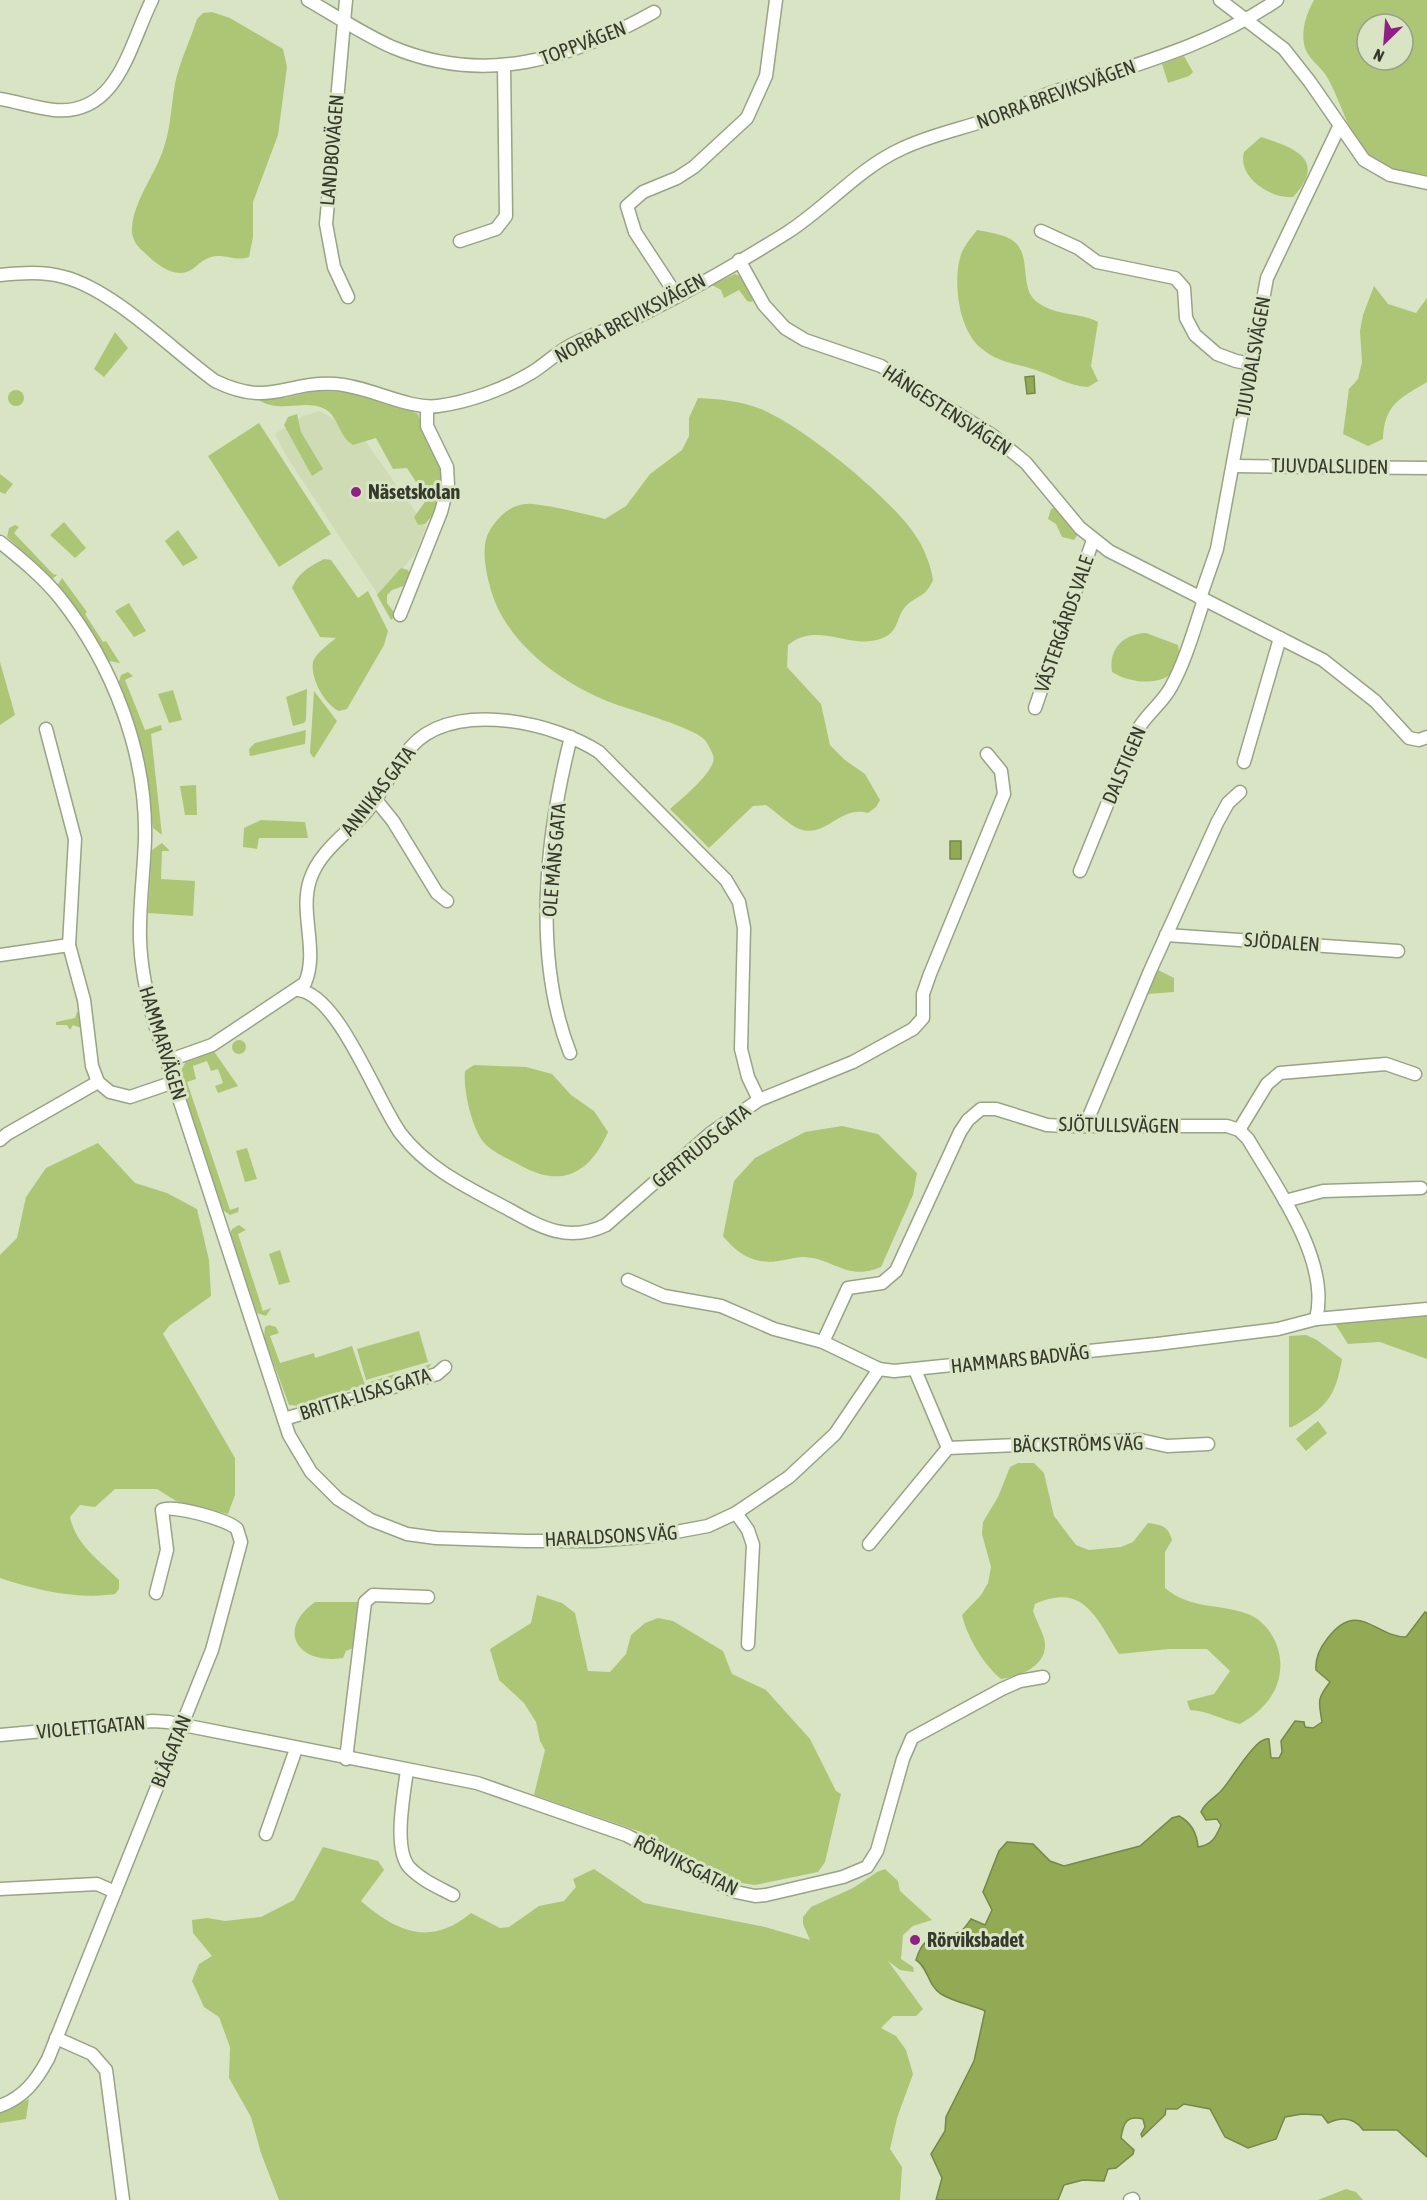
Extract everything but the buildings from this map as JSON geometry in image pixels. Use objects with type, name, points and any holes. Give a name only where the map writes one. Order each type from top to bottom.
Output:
[{"type":"street","points":[[0,99],[54,110],[77,109],[96,102],[116,79],[152,0]]},
{"type":"street","name":"TOPPVÄGEN","points":[[308,0],[390,45],[421,57],[458,64],[504,66],[559,55],[631,25],[654,12]]},
{"type":"street","name":"LANDBOVÄGEN","points":[[346,0],[326,224],[334,267],[348,297]]},
{"type":"street","points":[[677,296],[635,232],[627,206],[643,192],[677,178],[694,167],[747,118],[766,76],[776,0]]},
{"type":"street","points":[[1220,0],[1274,40],[1298,66],[1357,153],[1371,166],[1390,176],[1427,183]]},
{"type":"street","name":"NORRA BREVIKSVÄGEN","points":[[0,275],[40,273],[79,282],[104,296],[215,381],[237,390],[271,394],[316,384],[349,384],[427,406],[448,404],[500,388],[533,372],[574,343],[643,314],[677,296],[789,231],[860,174],[904,147],[994,118],[1038,98],[1195,43],[1248,20],[1277,0]]},
{"type":"street","points":[[460,241],[496,229],[506,216],[504,66]]},
{"type":"street","name":"TJUVDALSVÄGEN","points":[[1202,599],[1213,565],[1233,466],[1263,294],[1270,270],[1339,127]]},
{"type":"street","points":[[1041,231],[1078,248],[1097,262],[1175,278],[1184,288],[1186,318],[1195,335],[1217,354],[1236,362],[1252,364]]},
{"type":"street","name":"HÄNGESTENSVÄGEN","points":[[740,260],[764,305],[785,328],[805,340],[881,366],[992,435],[1026,463],[1074,522],[1093,540],[1133,565],[1280,638],[1349,678],[1376,701],[1409,738],[1419,741],[1427,738]]},
{"type":"street","points":[[400,615],[441,512],[448,486],[447,466],[427,426],[427,406]]},
{"type":"street","name":"TJUVDALSLIDEN","points":[[1233,466],[1427,468]]},
{"type":"street","name":"VÄSTERGÅRDS VALE","points":[[1035,708],[1093,540]]},
{"type":"street","name":"HAMMARVÄGEN","points":[[0,542],[50,587],[73,615],[108,673],[124,717],[135,753],[144,815],[140,940],[142,969],[154,1025],[284,1419],[299,1456],[326,1489]]},
{"type":"street","name":"DALSTIGEN","points":[[1080,870],[1142,723],[1167,694],[1175,679],[1202,599]]},
{"type":"street","points":[[1244,762],[1280,638]]},
{"type":"street","name":"ANNIKAS GATA","points":[[298,990],[305,983],[310,968],[306,907],[310,880],[325,855],[376,800],[396,765],[408,750],[422,737],[444,725],[488,720],[535,726],[585,743],[612,763],[708,861],[735,892],[742,911],[744,928],[741,1049],[748,1077],[759,1100]]},
{"type":"street","points":[[46,729],[75,839],[69,945],[84,1000],[92,1066],[98,1082],[110,1092],[130,1097],[174,1083]]},
{"type":"street","name":"OLE MÅNS GATA","points":[[570,1053],[557,1014],[546,910],[559,796],[572,737]]},
{"type":"street","name":"GERTRUDS GATA","points":[[298,990],[311,994],[335,1018],[395,1126],[424,1160],[451,1178],[558,1234],[581,1233],[606,1225],[711,1133],[759,1100],[853,1062],[919,1024],[924,1011],[923,994],[930,974],[1004,794],[1001,771],[987,754]]},
{"type":"street","points":[[1085,1126],[1166,935],[1220,816],[1239,792]]},
{"type":"street","points":[[376,800],[393,820],[431,885],[447,901]]},
{"type":"street","name":"SJÖDALEN","points":[[1166,935],[1398,951]]},
{"type":"street","points":[[0,955],[69,945]]},
{"type":"street","points":[[167,1061],[212,1045],[298,990]]},
{"type":"street","points":[[1316,1319],[1319,1308],[1314,1272],[1302,1234],[1248,1139],[1239,1130],[1267,1084],[1280,1073],[1386,1064],[1415,1074]]},
{"type":"street","points":[[0,1140],[98,1082]]},
{"type":"street","name":"SJÖTULLSVÄGEN","points":[[823,1342],[848,1288],[882,1283],[896,1270],[960,1132],[981,1109],[996,1109],[1047,1125],[1227,1126],[1239,1130]]},
{"type":"street","points":[[1285,1201],[1323,1191],[1421,1188]]},
{"type":"street","name":"HAMMARS BADVÄG","points":[[628,1280],[658,1295],[721,1306],[774,1329],[823,1342],[879,1369],[894,1371],[1157,1344],[1278,1329],[1316,1319],[1427,1309]]},
{"type":"street","name":"BRITTA-LISAS GATA","points":[[284,1419],[437,1374],[445,1367]]},
{"type":"street","name":"HARALDSONS VÄG","points":[[326,1489],[352,1510],[371,1520],[408,1534],[436,1538],[558,1541],[654,1536],[700,1529],[736,1513],[789,1477],[823,1447],[849,1415],[879,1369]]},
{"type":"street","points":[[869,1544],[948,1448],[915,1370]]},
{"type":"street","name":"BÄCKSTRÖMS VÄG","points":[[948,1448],[1140,1440],[1167,1446],[1208,1444]]},
{"type":"street","name":"BLÅGATAN","points":[[0,2106],[21,2095],[32,2084],[48,2059],[221,1623],[241,1542],[237,1529],[227,1523],[177,1508],[162,1509],[166,1558],[156,1593]]},
{"type":"street","points":[[736,1513],[748,1530],[753,1545],[748,1644]]},
{"type":"street","points":[[346,1759],[365,1602],[372,1595],[429,1597]]},
{"type":"street","name":"RÖRVIKSGATAN","points":[[182,1725],[477,1783],[517,1795],[638,1840],[736,1892],[755,1896],[843,1877],[867,1867],[877,1851],[905,1752],[912,1738],[1002,1689],[1020,1681],[1043,1677]]},
{"type":"street","name":"VIOLETTGATAN","points":[[0,1735],[153,1721],[182,1725]]},
{"type":"street","points":[[266,1834],[296,1749]]},
{"type":"street","points":[[406,1770],[401,1836],[402,1854],[418,1875],[453,1895]]},
{"type":"street","points":[[0,1889],[97,1884],[115,1892]]},
{"type":"street","points":[[56,2038],[92,2054],[106,2070],[123,2200]]},
{"type":"shaded area","points":[[1314,0],[1427,0],[1427,175],[1384,166],[1368,156],[1360,146],[1327,77],[1306,49],[1303,38],[1307,15]]},
{"type":"shaded area","points":[[212,12],[230,18],[283,49],[287,67],[278,135],[253,202],[253,237],[249,257],[241,259],[214,256],[188,272],[181,273],[168,270],[156,263],[140,249],[134,240],[132,228],[137,207],[164,147],[177,76],[197,19],[203,13]]},
{"type":"shaded area","points":[[1184,56],[1193,72],[1189,76],[1168,83],[1162,64]]},
{"type":"shaded area","points":[[1261,137],[1286,146],[1303,157],[1307,165],[1307,174],[1293,197],[1275,194],[1257,185],[1245,170],[1244,152]]},
{"type":"shaded area","points":[[977,230],[1004,236],[1018,246],[1022,253],[1028,288],[1031,296],[1037,302],[1053,310],[1098,322],[1091,366],[1098,381],[1088,387],[1068,383],[993,356],[973,340],[963,318],[957,280],[961,254]]},
{"type":"shaded area","points":[[735,274],[742,277],[753,301],[747,301],[739,290],[724,298],[721,290],[712,285]]},
{"type":"shaded area","points":[[1374,286],[1388,304],[1416,313],[1427,298],[1427,382],[1395,404],[1386,418],[1383,439],[1368,446],[1343,434],[1349,389],[1358,379],[1362,362],[1360,331],[1363,315]]},
{"type":"shaded area","points":[[115,332],[128,348],[104,377],[94,369]]},
{"type":"shaded area","points":[[1034,376],[1035,393],[1027,394],[1025,377]]},
{"type":"shaded area","points":[[16,390],[24,398],[16,406],[8,398]]},
{"type":"shaded area","points":[[314,391],[361,392],[418,414],[443,481],[437,509],[425,524],[418,525],[414,517],[427,499],[407,468],[393,469],[376,438],[353,445],[325,409],[309,405],[274,406],[257,399],[285,398]]},
{"type":"shaded area","points":[[698,398],[730,401],[761,409],[800,431],[824,448],[891,506],[908,525],[924,550],[933,580],[924,593],[904,609],[894,629],[887,636],[862,641],[812,635],[800,638],[788,645],[787,667],[821,704],[830,745],[845,760],[865,774],[880,800],[876,807],[868,813],[848,814],[824,827],[807,831],[793,826],[766,805],[753,806],[709,848],[670,809],[698,784],[710,768],[713,755],[705,740],[675,724],[615,704],[574,685],[537,658],[520,642],[496,604],[486,570],[485,556],[485,542],[490,530],[503,514],[514,507],[526,504],[542,505],[605,519],[626,506],[650,474],[682,450],[689,436],[689,418]]},
{"type":"shaded area","name":"Näsetskolan","points":[[320,411],[361,435],[426,527],[415,554],[379,596],[287,457],[275,434],[303,416]]},
{"type":"shaded area","points":[[297,414],[301,432],[323,469],[312,476],[284,425],[288,417]]},
{"type":"shaded area","points":[[259,423],[331,534],[279,567],[208,456]]},
{"type":"shaded area","points":[[0,474],[13,484],[5,494],[0,492]]},
{"type":"shaded area","points":[[1056,507],[1078,534],[1074,540],[1062,537],[1056,524],[1048,519],[1051,509]]},
{"type":"shaded area","points":[[64,522],[86,548],[75,558],[50,535]]},
{"type":"shaded area","points":[[15,525],[19,527],[14,533],[53,574],[57,575],[52,579],[7,537],[9,528]]},
{"type":"shaded area","points":[[178,530],[198,558],[183,566],[165,541]]},
{"type":"shaded area","points":[[324,559],[331,560],[358,598],[368,591],[388,631],[384,645],[347,709],[339,711],[324,697],[316,683],[313,668],[313,662],[317,656],[336,638],[320,637],[292,588],[305,570]]},
{"type":"shaded area","points":[[401,568],[408,570],[410,575],[406,585],[392,590],[387,595],[387,603],[396,615],[391,620],[377,595]]},
{"type":"shaded area","points":[[62,578],[87,612],[85,614],[103,642],[106,641],[120,663],[109,661],[81,616],[57,586]]},
{"type":"shaded area","points":[[129,603],[146,631],[134,637],[115,611]]},
{"type":"shaded area","points":[[1146,633],[1178,645],[1179,659],[1175,669],[1168,676],[1146,682],[1122,677],[1112,672],[1111,663],[1119,644],[1131,636]]},
{"type":"shaded area","points":[[0,662],[15,715],[0,725]]},
{"type":"shaded area","points":[[128,672],[133,676],[125,680],[145,730],[161,725],[162,730],[151,734],[162,835],[153,828],[141,746],[119,682],[121,675]]},
{"type":"shaded area","points":[[307,689],[306,720],[304,723],[293,726],[286,697]]},
{"type":"shaded area","points":[[173,690],[182,720],[169,723],[158,694]]},
{"type":"shaded area","points":[[314,691],[337,721],[314,758],[310,753]]},
{"type":"shaded area","points":[[306,730],[305,744],[250,756],[249,749],[255,743]]},
{"type":"shaded area","points":[[196,785],[197,815],[185,815],[180,786]]},
{"type":"shaded area","points":[[261,820],[305,822],[308,838],[259,838],[257,849],[243,847],[244,828]]},
{"type":"shaded area","points":[[950,841],[961,841],[961,859],[950,859]]},
{"type":"shaded area","points":[[162,843],[170,851],[162,851],[161,879],[195,881],[193,916],[148,913],[152,850]]},
{"type":"shaded area","points":[[1158,970],[1174,978],[1174,992],[1148,994]]},
{"type":"shaded area","points":[[82,1011],[85,1026],[81,1028],[73,1025],[70,1030],[67,1025],[56,1025],[56,1022],[75,1018],[77,1012]]},
{"type":"shaded area","points":[[239,1040],[244,1042],[246,1047],[244,1052],[239,1054],[234,1052],[232,1047],[234,1042]]},
{"type":"shaded area","points":[[213,1050],[238,1086],[218,1093],[215,1086],[223,1083],[218,1069],[211,1071],[207,1061],[193,1066],[196,1079],[187,1082],[230,1210],[239,1207],[238,1212],[230,1215],[223,1210],[180,1073],[186,1061]]},
{"type":"shaded area","points":[[474,1065],[526,1067],[552,1074],[571,1095],[594,1111],[608,1132],[592,1159],[572,1174],[547,1176],[533,1172],[493,1151],[481,1139],[473,1120],[465,1089],[465,1071]]},
{"type":"shaded area","points":[[842,1126],[878,1134],[917,1173],[913,1195],[881,1267],[858,1272],[813,1258],[802,1257],[766,1262],[749,1258],[735,1248],[723,1236],[734,1181],[755,1158],[805,1132]]},
{"type":"shaded area","points":[[98,1143],[135,1183],[167,1193],[197,1209],[209,1260],[211,1296],[169,1326],[163,1334],[235,1458],[235,1495],[228,1514],[176,1501],[157,1489],[115,1489],[95,1507],[80,1505],[70,1517],[77,1536],[89,1552],[119,1580],[119,1589],[115,1594],[87,1596],[42,1590],[0,1578],[0,1255],[17,1238],[26,1197],[46,1168]]},
{"type":"shaded area","points":[[247,1148],[257,1179],[245,1182],[236,1151]]},
{"type":"shaded area","points":[[239,1225],[246,1230],[238,1234],[263,1311],[271,1308],[266,1316],[257,1313],[230,1234],[232,1229]]},
{"type":"shaded area","points":[[280,1250],[290,1282],[279,1285],[269,1254]]},
{"type":"shaded area","points":[[1427,1312],[1427,1359],[1380,1342],[1348,1344],[1334,1322]]},
{"type":"shaded area","points":[[269,1325],[276,1327],[279,1333],[270,1336],[280,1363],[314,1353],[315,1358],[352,1346],[365,1385],[300,1406],[289,1405],[264,1337],[265,1327]]},
{"type":"shaded area","points":[[419,1331],[428,1362],[366,1380],[357,1349]]},
{"type":"shaded area","points":[[1306,1335],[1317,1340],[1342,1359],[1336,1384],[1327,1400],[1313,1414],[1289,1427],[1289,1336]]},
{"type":"shaded area","points":[[431,1364],[427,1370],[404,1378],[402,1373]]},
{"type":"shaded area","points":[[395,1374],[397,1379],[369,1387],[367,1383]]},
{"type":"shaded area","points":[[1318,1421],[1327,1433],[1306,1451],[1296,1439]]},
{"type":"shaded area","points":[[1018,1463],[1034,1463],[1044,1473],[1054,1516],[1076,1545],[1089,1550],[1121,1547],[1133,1542],[1148,1523],[1161,1526],[1169,1532],[1172,1540],[1165,1552],[1165,1588],[1185,1600],[1248,1614],[1269,1630],[1277,1646],[1280,1671],[1276,1688],[1261,1709],[1240,1724],[1190,1710],[1187,1701],[1214,1694],[1230,1671],[1207,1649],[1169,1649],[1119,1654],[1087,1607],[1066,1597],[1052,1598],[1035,1604],[1033,1611],[1044,1638],[1045,1647],[1039,1662],[1033,1668],[1009,1678],[1001,1679],[995,1673],[972,1641],[962,1615],[981,1595],[988,1583],[991,1567],[982,1534],[983,1522],[998,1497],[1010,1467]]},
{"type":"shaded area","points":[[537,1595],[562,1603],[575,1613],[588,1671],[610,1672],[626,1654],[631,1635],[645,1623],[658,1618],[673,1621],[723,1651],[732,1674],[766,1690],[810,1739],[836,1791],[841,1794],[825,1862],[818,1872],[755,1885],[735,1882],[641,1832],[534,1795],[545,1750],[540,1741],[536,1722],[524,1703],[499,1680],[490,1649],[531,1623]]},
{"type":"shaded area","points":[[315,1602],[358,1602],[353,1648],[346,1651],[343,1658],[328,1659],[314,1656],[304,1651],[298,1643],[295,1634],[296,1624],[303,1613]]},
{"type":"shaded area","points":[[1425,1612],[1427,1613],[1427,2157],[1397,2130],[1363,2130],[1356,2123],[1347,2119],[1328,2123],[1322,2115],[1302,2114],[1285,2117],[1276,2139],[1248,2148],[1225,2137],[1210,2109],[1184,2104],[1177,2109],[1166,2109],[1165,2115],[1142,2137],[1141,2134],[1145,2127],[1143,2119],[1133,2118],[1126,2122],[1121,2138],[1134,2150],[1133,2154],[1116,2168],[1108,2169],[1104,2181],[1083,2180],[1064,2185],[1058,2200],[936,2200],[942,2178],[931,2154],[945,2131],[946,2117],[974,2061],[985,2011],[941,1994],[916,1960],[924,1943],[929,1940],[961,1931],[971,1919],[985,1925],[992,1910],[983,1892],[999,1851],[1007,1842],[1033,1844],[1050,1861],[1064,1866],[1140,1846],[1172,1818],[1179,1816],[1193,1829],[1198,1847],[1207,1844],[1215,1837],[1221,1825],[1217,1819],[1206,1820],[1201,1812],[1224,1787],[1250,1752],[1263,1740],[1269,1739],[1271,1758],[1279,1758],[1282,1752],[1281,1741],[1295,1721],[1304,1722],[1305,1727],[1313,1728],[1322,1722],[1320,1701],[1322,1693],[1330,1682],[1316,1670],[1316,1662],[1322,1646],[1338,1627],[1348,1621],[1357,1620],[1385,1632],[1406,1637]]},
{"type":"shaded area","points":[[323,1847],[378,1861],[384,1870],[361,1901],[388,1921],[414,1931],[428,1932],[442,1930],[456,1924],[471,1913],[500,1928],[509,1927],[539,1906],[564,1901],[576,1887],[573,1879],[594,1869],[644,1903],[765,1927],[810,1940],[803,1924],[803,1917],[811,1907],[853,1888],[885,1869],[898,1881],[900,1891],[932,1920],[913,1926],[903,1935],[901,1959],[913,1967],[914,1972],[900,1970],[888,1961],[923,2009],[916,2016],[893,2016],[881,2028],[896,2036],[906,2050],[913,2074],[897,2118],[890,2149],[902,2167],[900,2200],[279,2200],[261,2153],[251,2117],[229,2078],[230,2047],[219,2017],[204,2007],[192,1981],[199,1964],[212,1956],[193,1933],[192,1920],[207,1918],[225,1921],[261,1917],[294,1900]]},
{"type":"shaded area","points":[[29,2099],[26,2119],[0,2123],[0,2113]]},
{"type":"shaded area","points":[[1346,2189],[1356,2192],[1363,2200],[1318,2200]]},
{"type":"place","name":"Näsetskolan","points":[[356,492]]},
{"type":"place","name":"Rörviksbadet","points":[[915,1940]]}]
